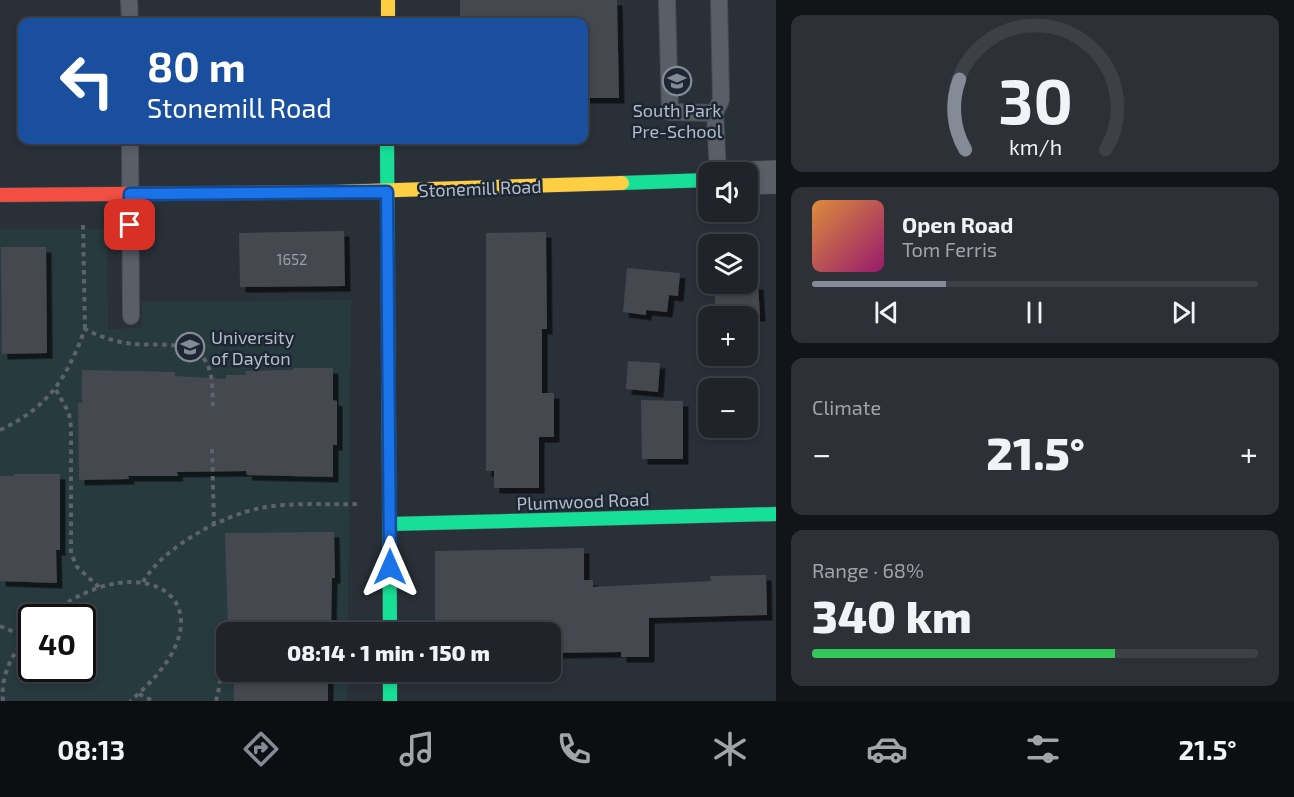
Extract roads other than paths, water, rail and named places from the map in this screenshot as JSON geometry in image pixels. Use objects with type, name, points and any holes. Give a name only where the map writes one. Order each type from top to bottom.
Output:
[{"type":"street","points":[[388,0],[388,18]]},
{"type":"street","points":[[387,144],[390,622]]},
{"type":"street","points":[[758,178],[776,177]]},
{"type":"street","name":"Stonemill Road","points":[[0,195],[387,192],[698,180]]},
{"type":"street","name":"Plumwood Road","points":[[390,524],[776,514]]},
{"type":"street","points":[[390,682],[390,701]]},
{"type":"lane","points":[[129,0],[130,18]]},
{"type":"lane","points":[[667,0],[670,112],[715,113]]},
{"type":"lane","points":[[717,162],[715,113],[721,100],[719,0]]},
{"type":"lane","points":[[130,144],[131,316]]},
{"type":"place","name":"South Park Pre-School","points":[[677,81]]},
{"type":"place","name":"University of Dayton","points":[[190,347]]}]
